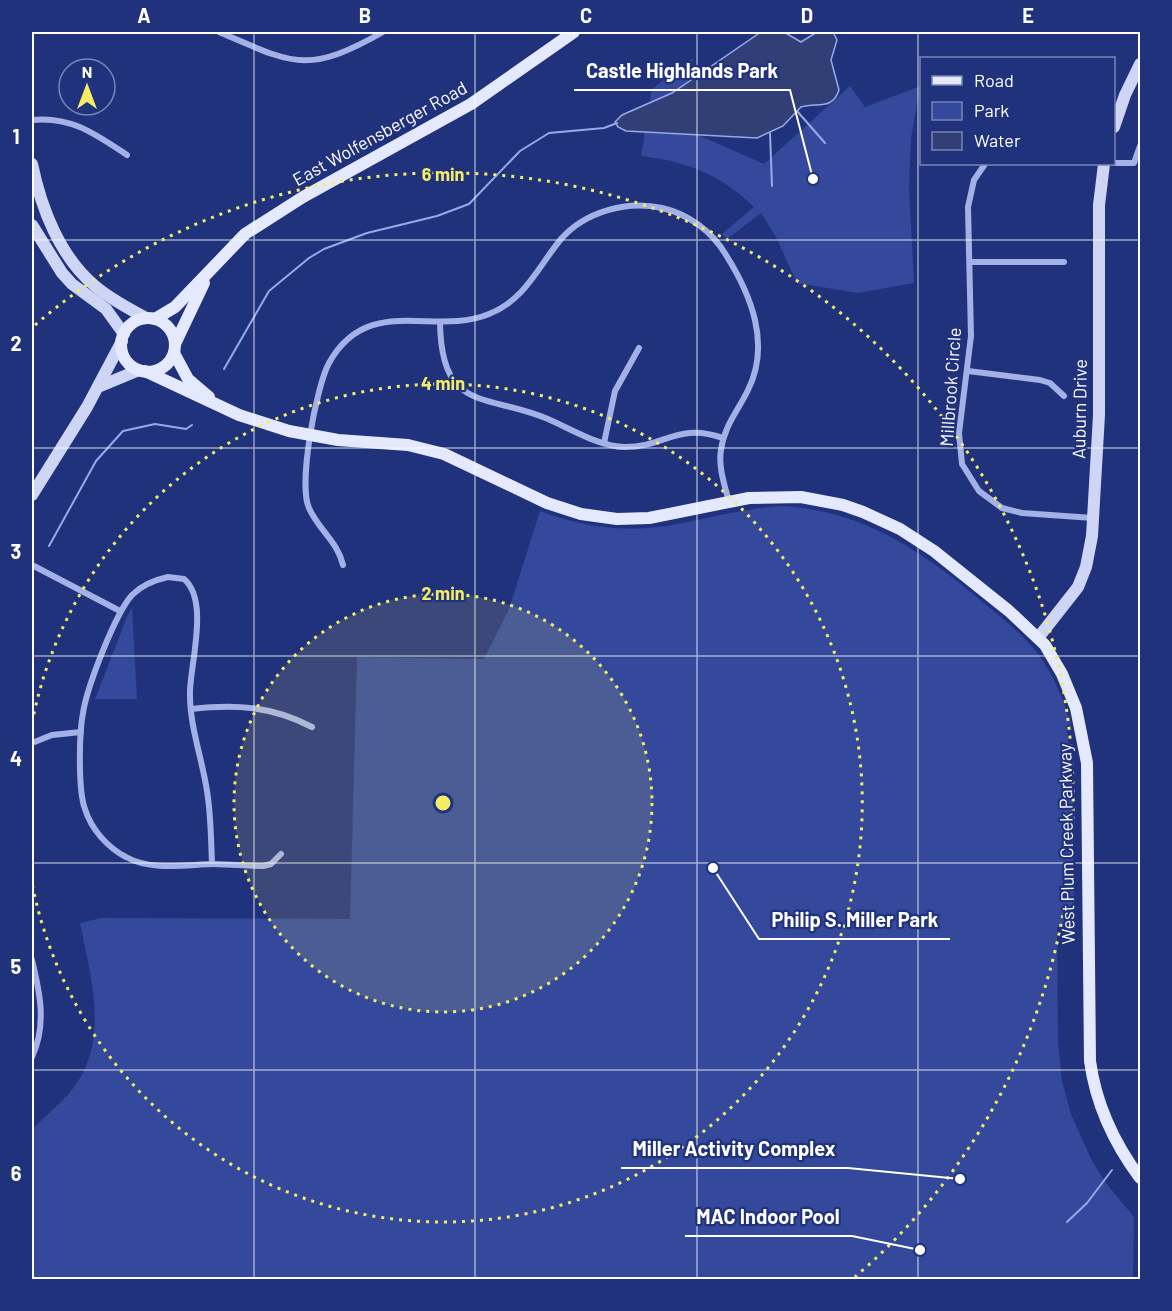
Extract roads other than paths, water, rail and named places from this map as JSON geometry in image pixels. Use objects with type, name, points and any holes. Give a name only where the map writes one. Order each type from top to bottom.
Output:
[{"type":"main road","name":"East Wolfensberger Road","points":[[150,318],[175,307],[209,272],[221,256],[245,234],[471,104],[574,32]]},
{"type":"main road","points":[[1115,122],[1140,64]]},
{"type":"main road","points":[[32,164],[50,222],[75,265],[107,296],[169,328],[174,349],[162,367],[142,371],[98,387]]},
{"type":"main road","name":"Auburn Drive","points":[[1038,638],[1067,604],[1081,581],[1090,552],[1094,519],[1099,415],[1099,205],[1104,165]]},
{"type":"main road","points":[[32,225],[62,273],[106,309],[123,337],[125,358],[142,371]]},
{"type":"main road","name":"East Wolfensberger Road","points":[[174,349],[209,272]]},
{"type":"main road","points":[[32,495],[98,387],[132,323],[150,318]]},
{"type":"main road","name":"West Plum Creek Parkway","points":[[174,349],[188,379],[218,405]]},
{"type":"main road","name":"West Plum Creek Parkway","points":[[142,371],[250,418],[311,436],[408,445],[434,451],[462,460],[547,503],[600,517],[649,518],[766,496],[801,497],[843,505],[882,520],[934,551],[965,574],[1038,638],[1056,663],[1070,690],[1086,751],[1088,1040],[1092,1076],[1111,1131],[1140,1178]]},
{"type":"street","points":[[219,32],[291,61],[313,61],[334,57],[382,32]]},
{"type":"street","points":[[32,120],[49,119],[71,122],[90,130],[127,155]]},
{"type":"street","points":[[1115,163],[1134,163],[1140,146]]},
{"type":"street","name":"Millbrook Circle","points":[[984,165],[974,180],[969,196],[971,336],[958,444],[966,474],[979,491],[995,504],[1010,511],[1094,519]]},
{"type":"street","points":[[343,565],[335,545],[314,518],[307,503],[305,474],[325,372],[343,345],[361,332],[383,322],[407,319],[440,322],[480,318],[500,309],[526,288],[561,240],[587,219],[609,210],[638,205],[679,214],[698,224],[720,245],[752,308],[757,327],[759,351],[753,377],[723,438],[721,465],[729,502]]},
{"type":"street","points":[[971,262],[1064,262]]},
{"type":"street","points":[[440,322],[445,362],[464,390],[488,404],[528,411],[604,442],[623,447],[641,446],[689,431],[723,438]]},
{"type":"street","points":[[604,442],[615,391],[639,348]]},
{"type":"street","points":[[968,372],[1040,380],[1050,383],[1064,396]]},
{"type":"street","points":[[32,564],[120,611]]},
{"type":"street","points":[[212,864],[209,804],[191,709],[190,692],[197,619],[193,590],[190,584],[177,577],[158,579],[138,589],[120,611],[86,701],[81,732],[84,808],[91,824],[113,849],[140,863],[166,866],[212,864],[263,866],[271,864],[281,855]]},
{"type":"street","points":[[191,709],[240,705],[296,719],[312,727]]},
{"type":"street","points":[[32,743],[52,735],[81,732]]},
{"type":"street","points":[[32,960],[42,1010],[39,1039],[32,1057]]},
{"type":"water","points":[[761,32],[784,32],[801,42],[817,32],[833,32],[837,40],[831,60],[839,90],[836,97],[828,103],[801,107],[783,126],[757,138],[626,131],[618,127],[615,122],[622,115],[672,93]]},
{"type":"waterway","points":[[797,111],[825,143]]},
{"type":"waterway","points":[[224,369],[269,291],[309,258],[324,249],[367,233],[437,216],[469,204],[520,151],[549,133],[604,128],[617,123]]},
{"type":"waterway","points":[[770,133],[772,186]]},
{"type":"waterway","points":[[49,546],[96,461],[123,431],[155,424],[186,429],[192,425]]},
{"type":"waterway","points":[[1067,1222],[1087,1203],[1112,1170]]},
{"type":"place","name":"Castle Highlands Park","points":[[813,179]]},
{"type":"place","name":"Philip S. Miller Park","points":[[713,868]]},
{"type":"place","name":"Miller Activity Complex","points":[[960,1179]]},
{"type":"place","name":"MAC Indoor Pool","points":[[920,1250]]}]
